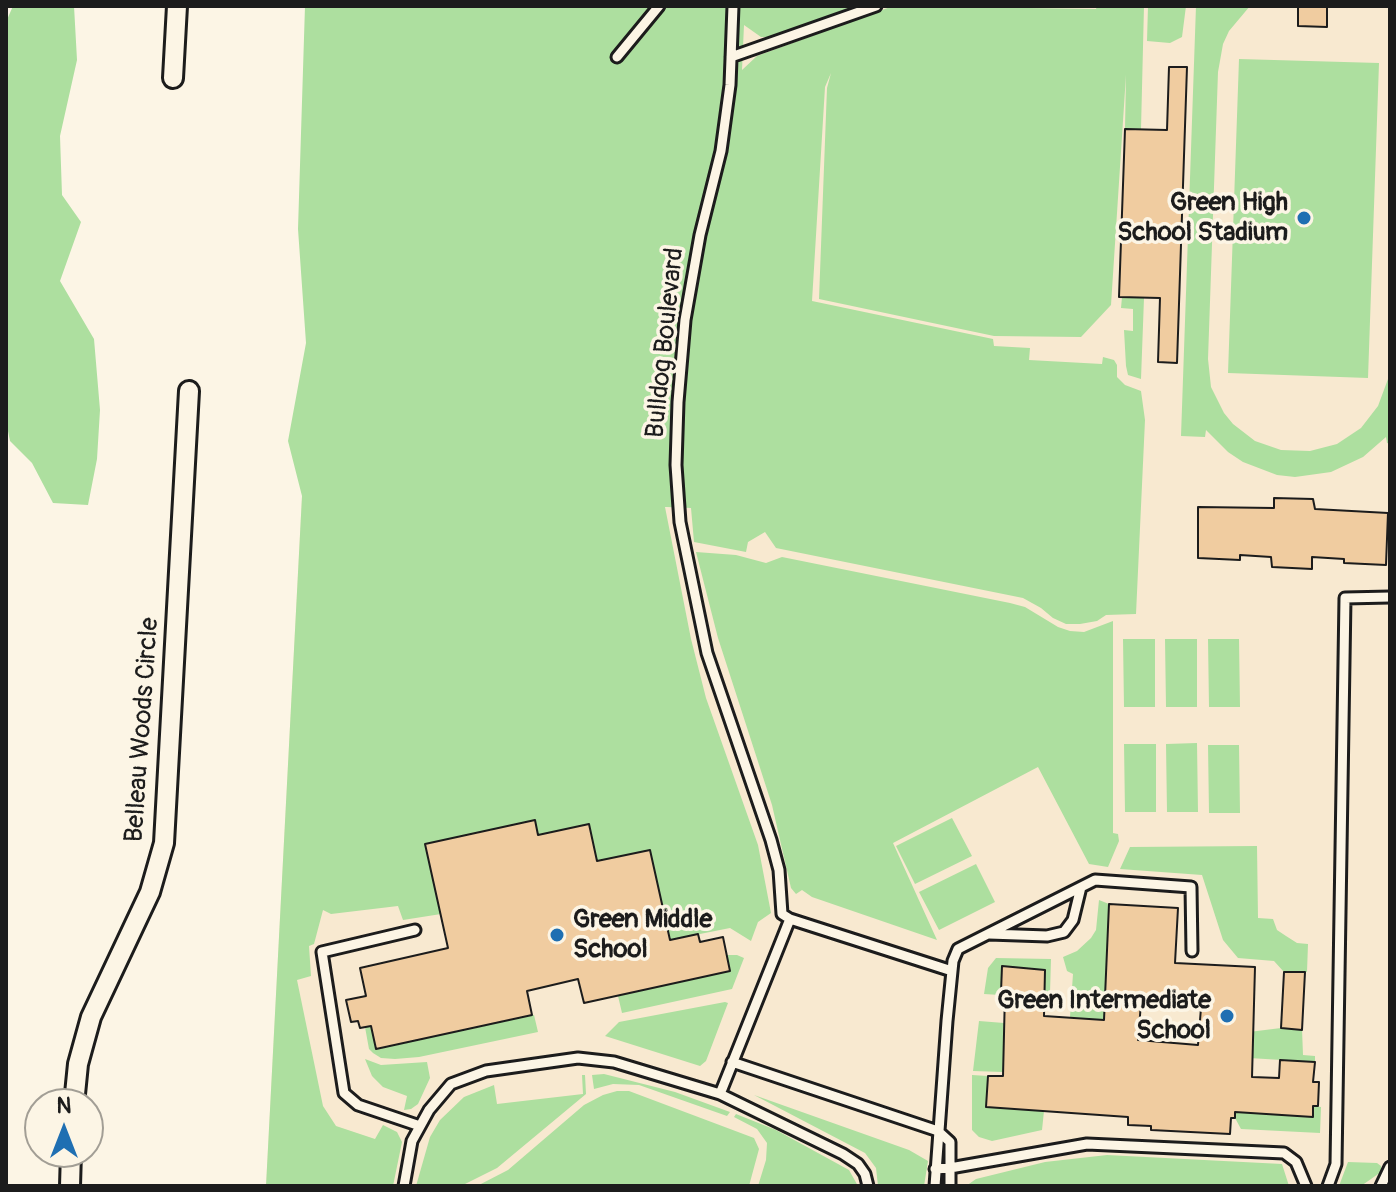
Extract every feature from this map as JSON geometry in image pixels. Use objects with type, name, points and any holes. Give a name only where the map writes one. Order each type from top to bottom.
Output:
[{"type":"street","points":[[173,78],[177,6]]},
{"type":"street","name":"Belleau Woods Circle","points":[[76,1088],[78,1064],[91,1017],[150,892],[164,843],[189,391]]},
{"type":"lane","points":[[617,57],[659,6]]},
{"type":"lane","name":"Bulldog Boulevard","points":[[733,6],[730,85],[721,151],[700,235],[685,320],[676,465],[680,522],[707,653],[771,840],[786,916]]},
{"type":"lane","points":[[731,57],[876,6]]},
{"type":"lane","points":[[1328,1186],[1336,1164],[1345,598],[1390,597]]},
{"type":"lane","points":[[935,1186],[952,971],[958,949],[1095,880],[1191,887],[1192,951]]},
{"type":"lane","points":[[986,934],[1047,936],[1064,932],[1073,920],[1081,887]]},
{"type":"lane","points":[[720,1094],[786,916],[952,971]]},
{"type":"lane","points":[[415,930],[322,952],[344,1093],[358,1105],[420,1126]]},
{"type":"lane","points":[[404,1186],[412,1141],[429,1110],[451,1084],[486,1071],[578,1058],[614,1062],[720,1094],[843,1154],[858,1164],[868,1186]]},
{"type":"lane","points":[[732,1062],[950,1142],[950,1186]]},
{"type":"lane","points":[[935,1169],[1087,1144],[1268,1152],[1284,1153],[1296,1162],[1306,1186]]},
{"type":"lane","points":[[1381,1186],[1390,1167]]},
{"type":"shaded area","points":[[744,6],[1390,6],[1390,1186],[266,1186],[302,496],[691,508],[740,109]]},
{"type":"green space","points":[[13,6],[74,6],[77,60],[60,136],[62,195],[81,222],[60,281],[94,339],[100,410],[97,459],[88,505],[53,503],[32,463],[10,441],[6,421],[6,22]]},
{"type":"green space","points":[[305,6],[861,6],[770,37],[761,37],[744,25],[742,70],[757,56],[893,6],[1096,9],[1097,6],[1144,6],[1141,129],[1125,129],[1126,75],[1111,305],[1081,337],[994,336],[819,299],[827,88],[831,73],[825,87],[812,301],[993,339],[994,346],[1030,348],[1029,360],[1102,364],[1103,357],[1114,360],[1117,377],[1125,385],[1141,391],[1145,420],[1136,614],[1106,615],[1097,621],[1066,624],[1023,598],[776,548],[765,532],[748,542],[746,552],[694,542],[691,508],[665,507],[706,698],[758,845],[771,913],[758,922],[751,941],[730,928],[670,940],[597,861],[589,824],[538,835],[534,820],[426,844],[441,914],[403,920],[398,906],[331,914],[323,910],[314,944],[309,946],[311,976],[297,980],[323,1106],[336,1126],[375,1139],[383,1125],[397,1132],[402,1142],[393,1186],[266,1186],[302,496],[288,441],[306,343],[298,229]]},
{"type":"green space","points":[[1148,6],[1186,6],[1182,37],[1170,43],[1147,41]]},
{"type":"green space","points":[[1196,6],[1250,6],[1229,31],[1223,44],[1218,72],[1208,359],[1211,387],[1224,413],[1255,441],[1281,450],[1310,451],[1337,444],[1361,428],[1378,406],[1388,379],[1390,351],[1390,444],[1386,437],[1363,457],[1331,472],[1295,477],[1277,475],[1243,462],[1206,430],[1205,437],[1181,436]]},
{"type":"green space","name":"Green High School Stadium","points":[[1239,59],[1379,63],[1368,378],[1228,373]]},
{"type":"green space","points":[[1122,297],[1144,298],[1141,379],[1128,375],[1124,330],[1133,331],[1133,309],[1121,308]]},
{"type":"green space","points":[[696,552],[736,555],[766,563],[782,557],[1010,603],[1025,607],[1070,631],[1084,632],[1113,621],[1113,833],[1118,834],[1119,841],[1108,867],[1089,864],[1038,767],[893,843],[937,940],[812,897],[802,890],[796,894],[791,888],[772,805],[718,638]]},
{"type":"green space","points":[[1123,639],[1155,639],[1155,707],[1124,707]]},
{"type":"green space","points":[[1165,639],[1197,639],[1197,707],[1166,707]]},
{"type":"green space","points":[[1208,639],[1239,639],[1240,707],[1209,707]]},
{"type":"green space","points":[[1197,743],[1198,812],[1167,812],[1166,744]]},
{"type":"green space","points":[[1124,744],[1156,744],[1156,812],[1125,812]]},
{"type":"green space","points":[[1208,745],[1239,745],[1240,813],[1209,813]]},
{"type":"green space","points":[[952,818],[972,856],[915,884],[896,846]]},
{"type":"green space","points":[[1257,846],[1258,918],[1273,919],[1277,930],[1297,943],[1308,944],[1307,972],[1284,972],[1274,961],[1238,958],[1223,940],[1202,875],[1120,869],[1130,847]]},
{"type":"green space","points":[[976,864],[995,902],[939,930],[919,892]]},
{"type":"green space","points":[[1099,900],[1109,904],[1104,1020],[1070,1017],[1073,974],[1067,971],[1063,957],[1077,951],[1091,938],[1096,930]]},
{"type":"green space","points":[[727,955],[744,958],[732,989],[622,1013],[618,996],[730,971]]},
{"type":"green space","points":[[996,958],[1051,959],[1050,993],[1002,967],[1003,992],[1000,995],[984,994],[988,968]]},
{"type":"green space","points":[[728,1003],[706,1061],[700,1066],[605,1036],[619,1022]]},
{"type":"green space","points":[[534,1015],[538,1032],[419,1057],[395,1059],[381,1058],[369,1049],[365,1027]]},
{"type":"green space","points":[[979,1021],[1004,1023],[1003,1072],[973,1071]]},
{"type":"green space","points":[[1302,1029],[1303,1055],[1315,1056],[1315,1062],[1249,1058],[1249,1032]]},
{"type":"green space","points":[[365,1059],[381,1065],[427,1062],[430,1078],[418,1104],[404,1110],[407,1096],[383,1087],[372,1076]]},
{"type":"green space","points":[[604,1074],[675,1092],[730,1112],[727,1116],[639,1085],[613,1084],[594,1089],[592,1075]]},
{"type":"green space","points":[[582,1075],[585,1075],[586,1094],[497,1168],[461,1186],[416,1186],[430,1137],[440,1120],[464,1097],[494,1085],[497,1104],[583,1094]]},
{"type":"green space","points":[[972,1075],[988,1076],[986,1107],[1044,1111],[1042,1130],[992,1141],[979,1137],[972,1130]]},
{"type":"green space","points":[[617,1091],[629,1091],[754,1138],[759,1149],[749,1186],[477,1186],[508,1170],[584,1105]]},
{"type":"green space","points":[[754,1095],[909,1150],[928,1161],[924,1186],[878,1186],[876,1168],[865,1153]]},
{"type":"green space","points":[[1313,1106],[1321,1107],[1320,1133],[1241,1129],[1235,1118],[1235,1112],[1312,1117]]},
{"type":"green space","points":[[736,1114],[776,1130],[849,1170],[858,1186],[758,1186],[766,1160],[767,1143],[757,1129],[734,1117]]},
{"type":"green space","points":[[1107,1155],[1282,1164],[1289,1186],[966,1186],[976,1179],[1045,1162]]},
{"type":"green space","points":[[1348,1162],[1377,1163],[1381,1166],[1381,1172],[1361,1186],[1339,1186]]},
{"type":"building","points":[[1298,6],[1327,6],[1327,27],[1298,26]]},
{"type":"building","points":[[1169,67],[1187,67],[1177,363],[1158,362],[1160,298],[1119,297],[1125,129],[1167,130]]},
{"type":"building","points":[[1274,498],[1313,499],[1315,509],[1388,513],[1386,565],[1344,563],[1344,559],[1312,557],[1312,569],[1272,567],[1271,557],[1240,555],[1240,560],[1198,558],[1198,507],[1274,508]]},
{"type":"building","name":"Green Middle School","points":[[535,820],[538,835],[589,824],[597,861],[650,850],[670,940],[698,934],[700,942],[723,937],[730,971],[584,1003],[578,979],[527,991],[532,1015],[376,1049],[371,1026],[360,1028],[358,1021],[351,1022],[346,1000],[366,996],[360,968],[448,948],[425,844]]},
{"type":"building","name":"Green Intermediate School","points":[[1109,904],[1178,908],[1175,963],[1255,967],[1252,1077],[1279,1078],[1280,1060],[1315,1062],[1313,1082],[1319,1082],[1318,1106],[1313,1106],[1313,1117],[1235,1112],[1235,1118],[1231,1118],[1230,1134],[1151,1130],[1151,1126],[1128,1125],[1128,1117],[986,1107],[988,1076],[1003,1076],[1005,992],[1001,992],[1002,966],[1045,970],[1044,1016],[1104,1020]],"holes":[[[1141,1003],[1201,1008],[1198,1045],[1138,1040]]]},
{"type":"building","points":[[1284,972],[1305,972],[1302,1030],[1281,1028]]},
{"type":"place","name":"Green High School Stadium","points":[[1304,218]]},
{"type":"place","name":"Green Middle School","points":[[557,935]]},
{"type":"place","name":"Green Intermediate School","points":[[1227,1016]]}]
